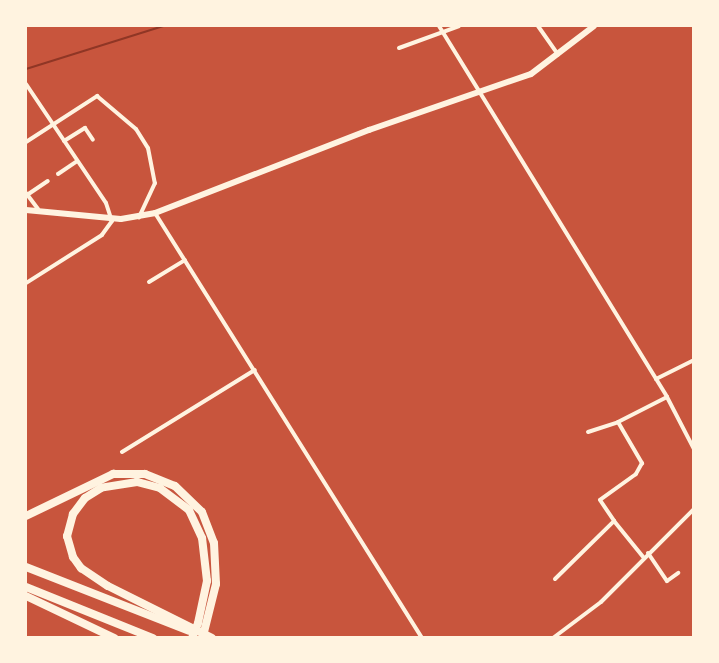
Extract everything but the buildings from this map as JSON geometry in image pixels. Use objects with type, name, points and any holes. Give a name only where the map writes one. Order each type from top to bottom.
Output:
[{"type":"highway","points":[[26,516],[113,474],[161,478],[195,502],[208,524],[216,561],[214,601],[203,638],[26,567]]},
{"type":"highway","points":[[192,638],[205,598],[202,538],[189,510],[171,494],[150,484],[120,483],[94,492],[78,506],[67,536],[68,546],[81,568],[108,586],[212,638]]},
{"type":"highway","points":[[26,587],[153,638]]},
{"type":"highway","points":[[26,596],[114,638]]},
{"type":"main road","points":[[26,210],[38,209],[112,218],[138,218],[155,213],[476,91],[537,72],[594,26]]},
{"type":"street","points":[[439,26],[476,91],[667,397],[693,449]]},
{"type":"street","points":[[399,48],[443,34],[459,26]]},
{"type":"street","points":[[538,26],[558,56]]},
{"type":"street","points":[[26,84],[112,218],[112,225],[102,235],[26,283]]},
{"type":"street","points":[[26,142],[52,123],[98,96],[136,129],[148,148],[155,183],[138,218]]},
{"type":"street","points":[[64,141],[85,128],[93,140]]},
{"type":"street","points":[[58,174],[77,161]]},
{"type":"street","points":[[38,209],[26,194],[48,181]]},
{"type":"street","points":[[155,213],[422,638]]},
{"type":"street","points":[[148,282],[185,260]]},
{"type":"street","points":[[656,379],[693,360]]},
{"type":"street","points":[[122,452],[255,370]]},
{"type":"street","points":[[588,432],[618,422],[667,397]]},
{"type":"street","points":[[618,422],[643,466],[600,500],[644,558]]},
{"type":"street","points":[[553,638],[580,620],[693,509]]},
{"type":"street","points":[[555,579],[614,521]]},
{"type":"street","points":[[648,554],[667,581],[678,573]]},
{"type":"waterway","points":[[26,69],[163,26]]}]
